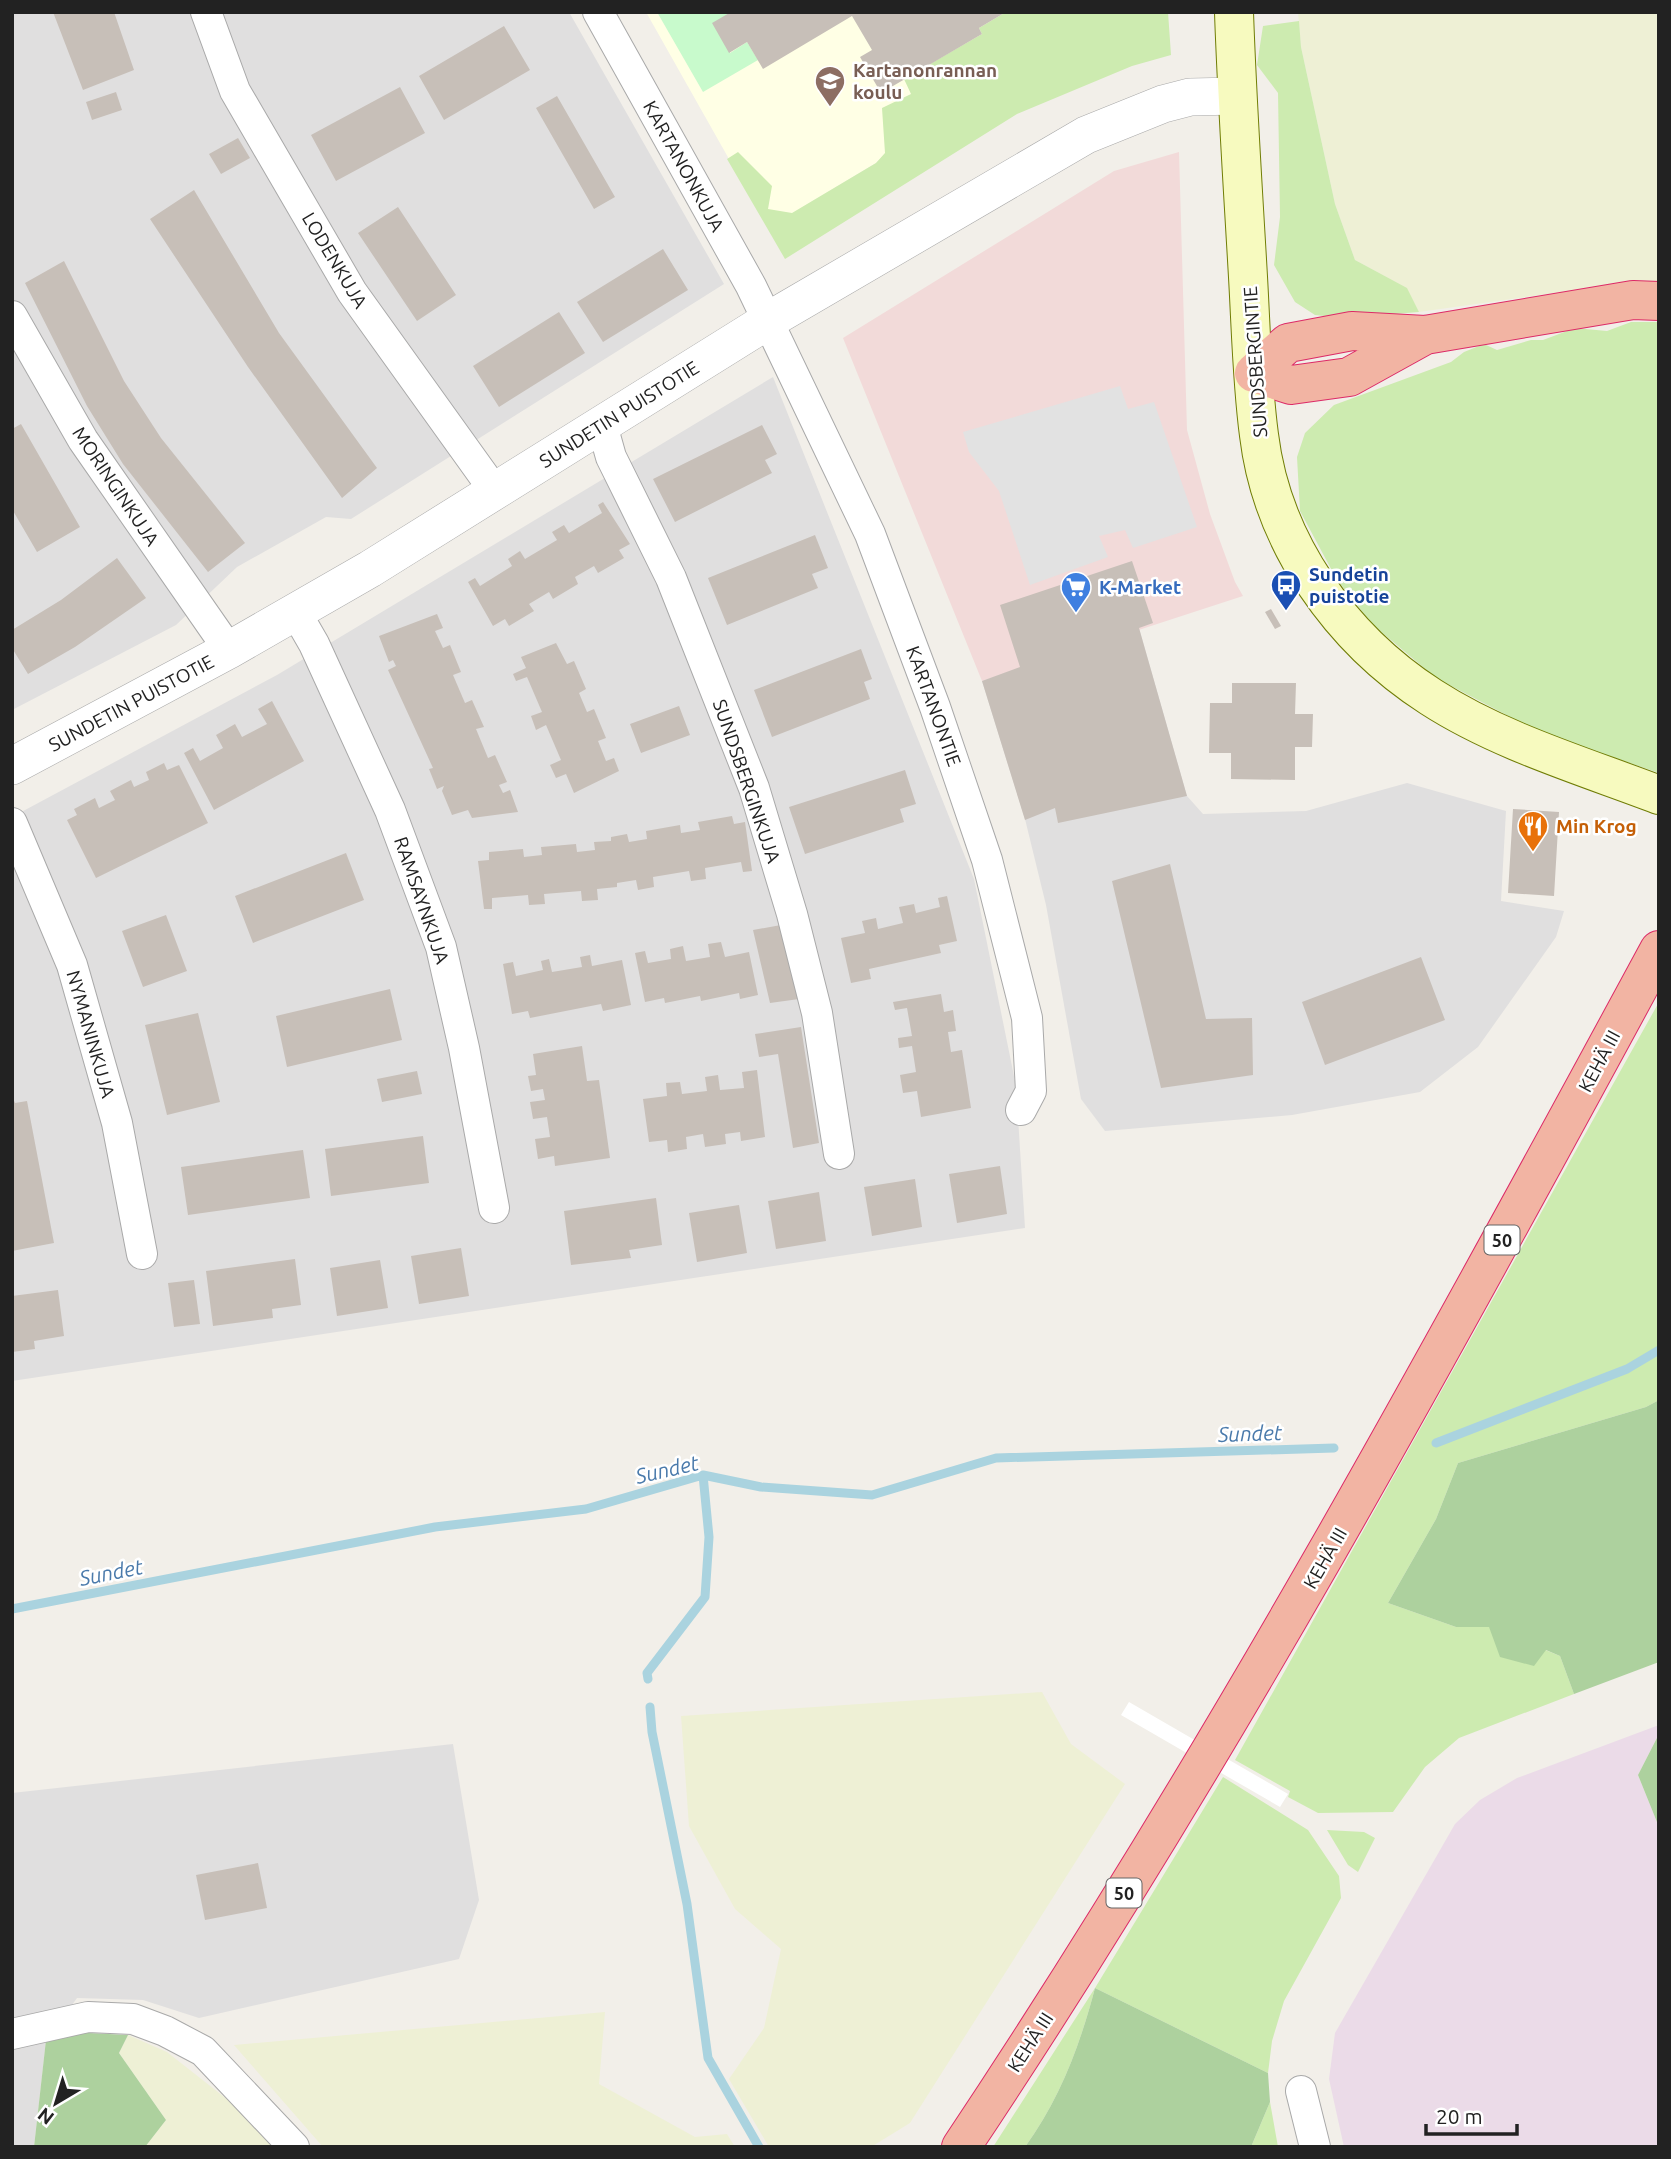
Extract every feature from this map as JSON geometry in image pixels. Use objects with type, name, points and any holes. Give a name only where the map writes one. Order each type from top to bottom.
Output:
[{"type":"highway","points":[[1254,373],[1291,385],[1349,377],[1425,335],[1633,300],[1659,301]]},
{"type":"highway","name":"KEHÄ III","points":[[961,2147],[1092,1947],[1343,1528],[1659,950]]},
{"type":"main road","name":"SUNDSBERGINTIE","points":[[1234,12],[1259,438],[1280,516],[1318,590],[1383,662],[1441,703],[1475,722],[1659,795]]},
{"type":"street","name":"LODENKUJA","points":[[206,12],[234,91],[352,292],[494,490]]},
{"type":"street","name":"KARTANONKUJA","points":[[598,12],[769,320]]},
{"type":"street","name":"SUNDETIN PUISTOTIE","points":[[12,766],[229,650],[370,569],[769,320],[1086,135],[1163,104],[1190,97],[1237,96]]},
{"type":"street","name":"MORINGINKUJA","points":[[12,316],[83,440],[229,650]]},
{"type":"street","name":"KARTANONTIE","points":[[769,320],[870,534],[935,707],[987,860],[1027,1018],[1031,1091],[1021,1110]]},
{"type":"street","name":"SUNDSBERGINKUJA","points":[[602,425],[611,457],[671,578],[754,788],[792,914],[817,1013],[839,1154]]},
{"type":"street","name":"RAMSAYNKUJA","points":[[295,611],[314,644],[390,810],[441,947],[464,1048],[494,1208]]},
{"type":"street","name":"NYMANINKUJA","points":[[12,823],[72,965],[117,1123],[142,1254]]},
{"type":"street","points":[[12,2034],[88,2017],[133,2020],[165,2031],[203,2051],[294,2147]]},
{"type":"street","points":[[1301,2091],[1315,2147]]},
{"type":"shaded area","points":[[12,12],[569,12],[724,284],[351,519],[326,517],[237,567],[176,625],[12,710]]},
{"type":"shaded area","name":"Kartanonrannan koulu","points":[[646,12],[1032,12],[876,163],[768,228]]},
{"type":"shaded area","points":[[1298,12],[1659,12],[1659,285],[1590,288],[1419,312],[1406,288],[1355,260],[1335,204],[1301,47]]},
{"type":"shaded area","points":[[1179,152],[1187,430],[1210,514],[1235,582],[1243,596],[982,681],[843,338],[1114,171]]},
{"type":"shaded area","points":[[773,377],[974,879],[1016,1086],[1025,1228],[12,1381],[12,817],[277,675]]},
{"type":"shaded area","points":[[1120,386],[1128,409],[1154,402],[1197,527],[1133,548],[1125,530],[1099,536],[1108,557],[1030,585],[999,491],[969,452],[963,432]]},
{"type":"shaded area","points":[[1139,628],[1187,796],[1203,814],[1306,811],[1407,783],[1506,811],[1501,901],[1564,911],[1556,937],[1478,1047],[1420,1092],[1292,1115],[1105,1131],[1081,1099],[1046,905],[1025,819],[982,681]]},
{"type":"shaded area","points":[[1042,1692],[1071,1744],[1125,1784],[910,2123],[871,2147],[769,2147],[729,2079],[764,2028],[781,1949],[735,1909],[689,1826],[681,1716]]},
{"type":"shaded area","points":[[1659,1725],[1659,1734],[1638,1775],[1659,1827],[1659,2147],[1344,2147],[1329,2079],[1335,2033],[1455,1824],[1480,1800],[1517,1778]]},
{"type":"shaded area","points":[[453,1744],[479,1900],[459,1959],[199,2018],[143,2000],[77,1998],[46,2041],[34,2147],[12,2147],[12,1793]]},
{"type":"shaded area","points":[[605,2012],[599,2084],[695,2137],[727,2134],[735,2147],[323,2147],[234,2045]]},
{"type":"shaded area","points":[[128,2035],[167,2052],[242,2111],[275,2147],[145,2147],[166,2120],[119,2053]]},
{"type":"green space","points":[[657,12],[730,12],[730,53],[747,42],[758,60],[703,92]]},
{"type":"green space","points":[[1006,12],[1168,12],[1171,55],[1132,66],[1017,114],[785,259],[727,159],[738,152],[772,186],[768,209],[792,213],[876,163],[885,153],[882,108],[911,94],[904,79],[982,34],[979,28]]},
{"type":"green space","points":[[1299,21],[1301,47],[1335,204],[1355,260],[1407,288],[1419,312],[1343,318],[1315,315],[1295,302],[1274,265],[1280,217],[1278,93],[1257,65],[1263,26]]},
{"type":"green space","points":[[1631,322],[1659,322],[1659,773],[1539,732],[1436,678],[1373,625],[1337,580],[1300,511],[1297,457],[1305,433],[1334,405],[1451,362],[1464,352],[1484,344],[1497,350],[1531,340],[1543,340],[1575,328],[1607,331]]},
{"type":"green space","points":[[1659,1002],[1659,1400],[1646,1407],[1458,1463],[1436,1519],[1388,1603],[1456,1627],[1489,1627],[1560,1656],[1574,1694],[1459,1738],[1425,1767],[1393,1812],[1318,1813],[1288,1797],[1290,1791],[1235,1760]]},
{"type":"green space","points":[[1659,1400],[1659,1662],[1574,1694],[1560,1656],[1546,1650],[1534,1666],[1500,1657],[1489,1627],[1456,1627],[1388,1603],[1436,1519],[1458,1463],[1646,1407]]},
{"type":"green space","points":[[1659,1734],[1659,1827],[1638,1775]]},
{"type":"green space","points":[[1223,1777],[1308,1830],[1339,1876],[1341,1898],[1284,2001],[1272,2041],[1268,2073],[1095,1988]]},
{"type":"green space","points":[[1327,1830],[1364,1832],[1375,1838],[1358,1872],[1348,1865]]},
{"type":"green space","points":[[1095,1988],[1083,2030],[1059,2091],[1037,2129],[1025,2147],[993,2147]]},
{"type":"green space","points":[[1095,1988],[1268,2073],[1270,2102],[1251,2147],[1025,2147],[1059,2091],[1083,2030]]},
{"type":"green space","points":[[69,2032],[128,2035],[119,2053],[166,2120],[145,2147],[34,2147],[46,2040]]},
{"type":"green space","points":[[1270,2102],[1278,2147],[1251,2147]]},
{"type":"pier","points":[[1129,1702],[1288,1794],[1280,1807],[1121,1715]]},
{"type":"building","points":[[53,12],[114,12],[134,70],[83,90]]},
{"type":"building","points":[[731,12],[1006,12],[979,28],[982,34],[881,93],[860,57],[872,50],[852,16],[763,69],[747,42],[729,53],[712,23]]},
{"type":"building","points":[[504,26],[530,70],[444,120],[419,76]]},
{"type":"building","points":[[400,87],[425,133],[336,181],[311,135]]},
{"type":"building","points":[[116,92],[122,110],[92,120],[86,102]]},
{"type":"building","points":[[557,96],[615,197],[594,209],[536,108]]},
{"type":"building","points":[[238,138],[250,158],[221,174],[209,154]]},
{"type":"building","points":[[194,190],[279,333],[377,468],[342,498],[248,367],[150,219]]},
{"type":"building","points":[[398,207],[456,295],[417,321],[358,233]]},
{"type":"building","points":[[663,249],[688,290],[603,342],[577,302]]},
{"type":"building","points":[[64,261],[124,381],[161,438],[245,543],[208,572],[123,464],[87,406],[25,283]]},
{"type":"building","points":[[559,312],[585,353],[499,407],[473,366]]},
{"type":"building","points":[[21,424],[80,527],[37,552],[12,509],[12,429]]},
{"type":"building","points":[[762,425],[777,454],[765,460],[772,473],[675,522],[653,479]]},
{"type":"building","points":[[603,502],[630,544],[619,550],[624,558],[598,573],[594,566],[575,577],[578,584],[553,599],[549,592],[529,604],[534,611],[509,626],[505,619],[493,626],[468,582],[475,578],[480,586],[512,566],[508,559],[520,551],[525,559],[557,540],[552,532],[564,525],[569,533],[602,513],[598,505]]},
{"type":"building","points":[[815,535],[828,568],[812,574],[818,588],[727,625],[708,578]]},
{"type":"building","points":[[117,558],[146,598],[75,647],[28,674],[12,648],[12,630],[61,600]]},
{"type":"building","points":[[1132,561],[1153,623],[1139,628],[1187,796],[1058,823],[1055,808],[1025,820],[982,681],[1020,667],[1000,605]]},
{"type":"building","points":[[1271,609],[1281,626],[1275,629],[1265,612]]},
{"type":"building","points":[[437,614],[443,628],[435,631],[443,648],[450,645],[461,672],[453,675],[465,703],[472,700],[484,727],[476,729],[488,758],[495,755],[507,782],[499,785],[503,793],[510,790],[518,812],[472,818],[468,810],[452,815],[442,791],[444,786],[437,789],[429,769],[433,768],[388,670],[396,666],[393,660],[389,662],[379,636]]},
{"type":"building","points":[[556,643],[567,664],[574,661],[586,689],[579,693],[587,712],[594,709],[606,738],[598,741],[606,761],[614,758],[619,771],[574,793],[566,774],[556,778],[550,765],[561,760],[546,725],[536,730],[531,716],[542,712],[527,677],[516,681],[513,674],[526,668],[521,657]]},
{"type":"building","points":[[861,649],[872,679],[864,682],[870,699],[772,737],[754,690]]},
{"type":"building","points":[[1232,683],[1296,683],[1295,714],[1313,714],[1312,747],[1295,747],[1295,780],[1231,779],[1231,753],[1209,753],[1210,703],[1232,703]]},
{"type":"building","points":[[272,701],[304,761],[214,810],[184,753],[193,748],[200,761],[223,748],[216,735],[235,724],[242,737],[267,724],[258,709]]},
{"type":"building","points":[[679,706],[690,735],[641,753],[630,724]]},
{"type":"building","points":[[164,763],[167,770],[179,765],[208,823],[96,878],[67,820],[77,815],[74,809],[95,798],[99,808],[115,800],[110,791],[131,780],[134,787],[149,780],[146,772]]},
{"type":"building","points":[[905,770],[916,804],[900,809],[904,822],[805,854],[789,807]]},
{"type":"building","name":"Min Krog","points":[[1513,809],[1559,812],[1554,896],[1508,893]]},
{"type":"building","points":[[732,816],[734,824],[745,822],[752,871],[743,872],[741,862],[705,868],[706,879],[691,881],[689,871],[653,877],[654,887],[638,890],[636,880],[617,883],[617,887],[597,889],[598,900],[582,901],[581,891],[544,894],[545,904],[529,905],[528,895],[492,898],[492,909],[484,909],[478,861],[489,860],[489,852],[523,849],[524,857],[542,855],[541,847],[576,844],[577,852],[595,850],[594,842],[611,841],[611,837],[627,834],[629,842],[647,839],[646,831],[680,825],[681,833],[700,830],[698,822]]},
{"type":"building","points":[[346,853],[364,900],[253,943],[235,896]]},
{"type":"building","points":[[1170,864],[1206,1019],[1252,1018],[1253,1075],[1161,1088],[1112,881]]},
{"type":"building","points":[[947,896],[957,941],[939,945],[941,953],[869,969],[871,979],[851,983],[841,938],[865,933],[862,921],[876,918],[878,929],[903,923],[899,907],[914,904],[916,913],[940,907],[938,898]]},
{"type":"building","points":[[166,915],[187,971],[143,987],[122,931]]},
{"type":"building","points":[[781,925],[799,999],[770,1003],[753,930]]},
{"type":"building","points":[[721,942],[725,957],[749,952],[758,995],[740,999],[739,993],[701,1001],[700,996],[665,1003],[664,998],[645,1002],[635,953],[645,951],[648,963],[671,959],[670,949],[683,946],[686,961],[710,957],[708,944]]},
{"type":"building","points":[[590,955],[592,966],[622,960],[631,1005],[603,1011],[601,1004],[530,1018],[528,1011],[512,1014],[503,964],[513,962],[516,976],[543,970],[541,961],[549,959],[552,972],[582,967],[580,957]]},
{"type":"building","points":[[1421,957],[1445,1020],[1325,1065],[1302,1002]]},
{"type":"building","points":[[390,989],[402,1040],[287,1067],[276,1016]]},
{"type":"building","points":[[941,994],[944,1012],[953,1010],[956,1031],[948,1032],[951,1052],[962,1050],[971,1108],[921,1117],[917,1091],[903,1093],[900,1075],[916,1072],[912,1046],[899,1048],[898,1038],[912,1036],[907,1008],[895,1010],[893,1002]]},
{"type":"building","points":[[198,1013],[220,1102],[167,1115],[145,1025]]},
{"type":"building","points":[[801,1027],[819,1143],[793,1148],[778,1054],[759,1057],[755,1034]]},
{"type":"building","points":[[582,1046],[587,1081],[599,1080],[610,1158],[555,1166],[554,1156],[538,1159],[535,1139],[550,1137],[547,1117],[533,1119],[530,1102],[545,1100],[543,1089],[531,1091],[528,1076],[536,1075],[533,1054]]},
{"type":"building","points":[[757,1070],[765,1137],[741,1141],[740,1132],[725,1134],[726,1144],[705,1147],[703,1134],[686,1137],[687,1149],[668,1152],[667,1140],[649,1142],[643,1099],[667,1096],[666,1083],[680,1082],[682,1094],[707,1091],[705,1077],[718,1075],[720,1090],[744,1088],[742,1072]]},
{"type":"building","points":[[417,1071],[422,1094],[382,1102],[377,1079]]},
{"type":"building","points":[[12,1096],[15,1103],[27,1101],[54,1243],[12,1251]]},
{"type":"building","points":[[423,1136],[429,1183],[331,1196],[325,1149]]},
{"type":"building","points":[[303,1150],[310,1198],[188,1215],[181,1167]]},
{"type":"building","points":[[1000,1166],[1007,1214],[957,1223],[949,1174]]},
{"type":"building","points":[[915,1179],[922,1227],[872,1236],[864,1187]]},
{"type":"building","points":[[819,1192],[826,1241],[776,1249],[768,1201]]},
{"type":"building","points":[[656,1198],[662,1245],[629,1250],[631,1258],[571,1265],[564,1211]]},
{"type":"building","points":[[739,1205],[747,1253],[697,1262],[689,1213]]},
{"type":"building","points":[[461,1248],[469,1296],[419,1304],[411,1256]]},
{"type":"building","points":[[295,1259],[301,1305],[272,1309],[273,1318],[213,1326],[206,1271]]},
{"type":"building","points":[[380,1260],[388,1308],[337,1316],[330,1268]]},
{"type":"building","points":[[194,1280],[200,1324],[174,1327],[168,1283]]},
{"type":"building","points":[[58,1290],[64,1336],[34,1341],[35,1349],[12,1352],[12,1296]]},
{"type":"building","points":[[258,1863],[267,1908],[205,1920],[196,1875]]},
{"type":"waterway","name":"Sundet","points":[[1436,1443],[1627,1369],[1659,1350]]},
{"type":"waterway","name":"Sundet","points":[[12,1609],[435,1527],[586,1509],[703,1475],[761,1487],[872,1495],[996,1458],[1334,1448]]},
{"type":"waterway","points":[[648,1679],[647,1673],[705,1597],[709,1537],[703,1475]]},
{"type":"waterway","points":[[650,1707],[652,1732],[687,1904],[708,2058],[759,2147]]},
{"type":"place","name":"Kartanonrannan koulu","points":[[830,108]]},
{"type":"place","name":"Sundetin puistotie","points":[[1286,612]]},
{"type":"place","name":"K-Market","points":[[1076,614]]},
{"type":"place","name":"Min Krog","points":[[1533,853]]}]
